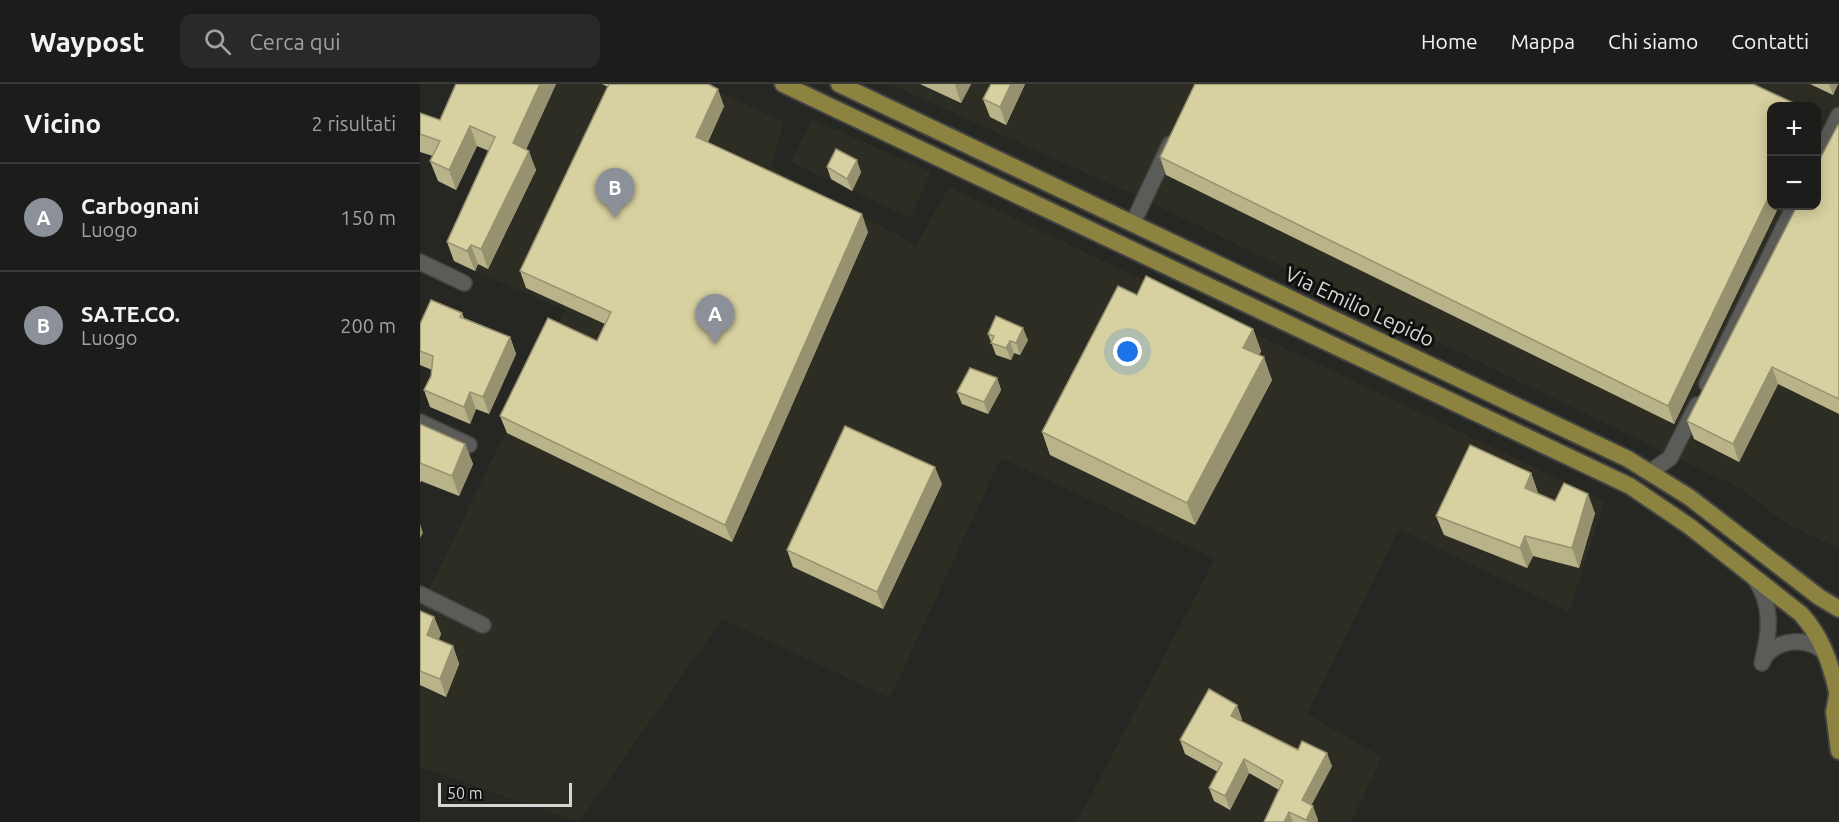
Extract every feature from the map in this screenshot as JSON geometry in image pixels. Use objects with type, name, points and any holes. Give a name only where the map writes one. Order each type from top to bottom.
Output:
[{"type":"main road","points":[[783,84],[1604,472],[1666,509],[1744,568],[1809,623],[1829,661],[1838,688],[1834,724],[1839,751]]},
{"type":"main road","name":"Via Emilio Lepido","points":[[838,84],[1650,472],[1689,497],[1819,597],[1839,609]]},
{"type":"street","points":[[1818,156],[1839,115]]},
{"type":"street","points":[[1133,223],[1175,133]]},
{"type":"street","points":[[1650,472],[1670,458],[1678,444],[1792,210]]},
{"type":"street","points":[[420,262],[464,283]]},
{"type":"street","points":[[420,422],[470,445]]},
{"type":"street","points":[[1744,568],[1759,584],[1767,605],[1768,627],[1762,663],[1775,646],[1793,642],[1817,647],[1829,661]]},
{"type":"street","points":[[420,594],[483,625]]},
{"type":"shaded area","points":[[534,84],[701,84],[784,122],[771,167],[916,245],[949,187],[1605,501],[1569,612],[1399,529],[1307,714],[1382,757],[1351,822],[1077,822],[1215,559],[1001,458],[890,698],[722,619],[579,822],[420,767],[420,608],[565,310],[451,261]]},
{"type":"shaded area","points":[[890,84],[1839,84],[1839,549],[1786,523],[1741,489],[1139,197]]},
{"type":"shaded area","points":[[812,119],[931,172],[910,218],[791,162]]},
{"type":"building","points":[[456,84],[540,84],[513,143],[529,151],[481,249],[471,245],[467,251],[447,242],[495,137],[470,126],[449,170],[430,161],[440,141],[420,134],[420,113],[440,120]]},
{"type":"building","points":[[609,84],[708,84],[718,89],[696,137],[862,214],[725,525],[500,416],[548,318],[597,341],[611,312],[520,271]]},
{"type":"building","points":[[991,84],[1011,84],[1000,107],[983,99]]},
{"type":"building","points":[[1195,84],[1753,84],[1791,102],[1767,102],[1767,200],[1668,406],[1160,157]]},
{"type":"building","points":[[1839,125],[1839,399],[1772,367],[1733,444],[1687,421],[1795,210],[1821,210],[1821,157]]},
{"type":"building","points":[[836,149],[857,160],[847,179],[827,167]]},
{"type":"building","points":[[1146,276],[1253,329],[1243,348],[1264,357],[1187,503],[1042,432],[1118,286],[1137,295]]},
{"type":"building","points":[[431,300],[462,313],[460,317],[510,337],[483,397],[470,392],[464,407],[424,390],[431,376],[433,356],[420,351],[420,324]]},
{"type":"building","points":[[996,316],[1023,328],[1016,343],[1010,341],[1006,348],[991,343],[994,336],[988,334]]},
{"type":"building","points":[[970,368],[997,378],[984,402],[957,392]]},
{"type":"building","points":[[420,424],[465,444],[452,476],[420,463]]},
{"type":"building","points":[[845,426],[935,467],[877,592],[787,550]]},
{"type":"building","points":[[1470,445],[1531,473],[1525,488],[1555,501],[1564,483],[1588,494],[1572,548],[1525,536],[1520,548],[1436,516]]},
{"type":"building","points":[[420,611],[434,617],[427,635],[453,646],[440,679],[420,671]]},
{"type":"building","points":[[1209,689],[1237,705],[1231,716],[1298,750],[1302,741],[1327,753],[1302,800],[1313,806],[1306,820],[1289,812],[1284,822],[1264,822],[1283,781],[1244,759],[1225,796],[1209,788],[1222,763],[1180,740]]},
{"type":"place","name":"SA.TE.CO.","points":[[615,218]]},
{"type":"place","name":"Carbognani","points":[[715,344]]}]
